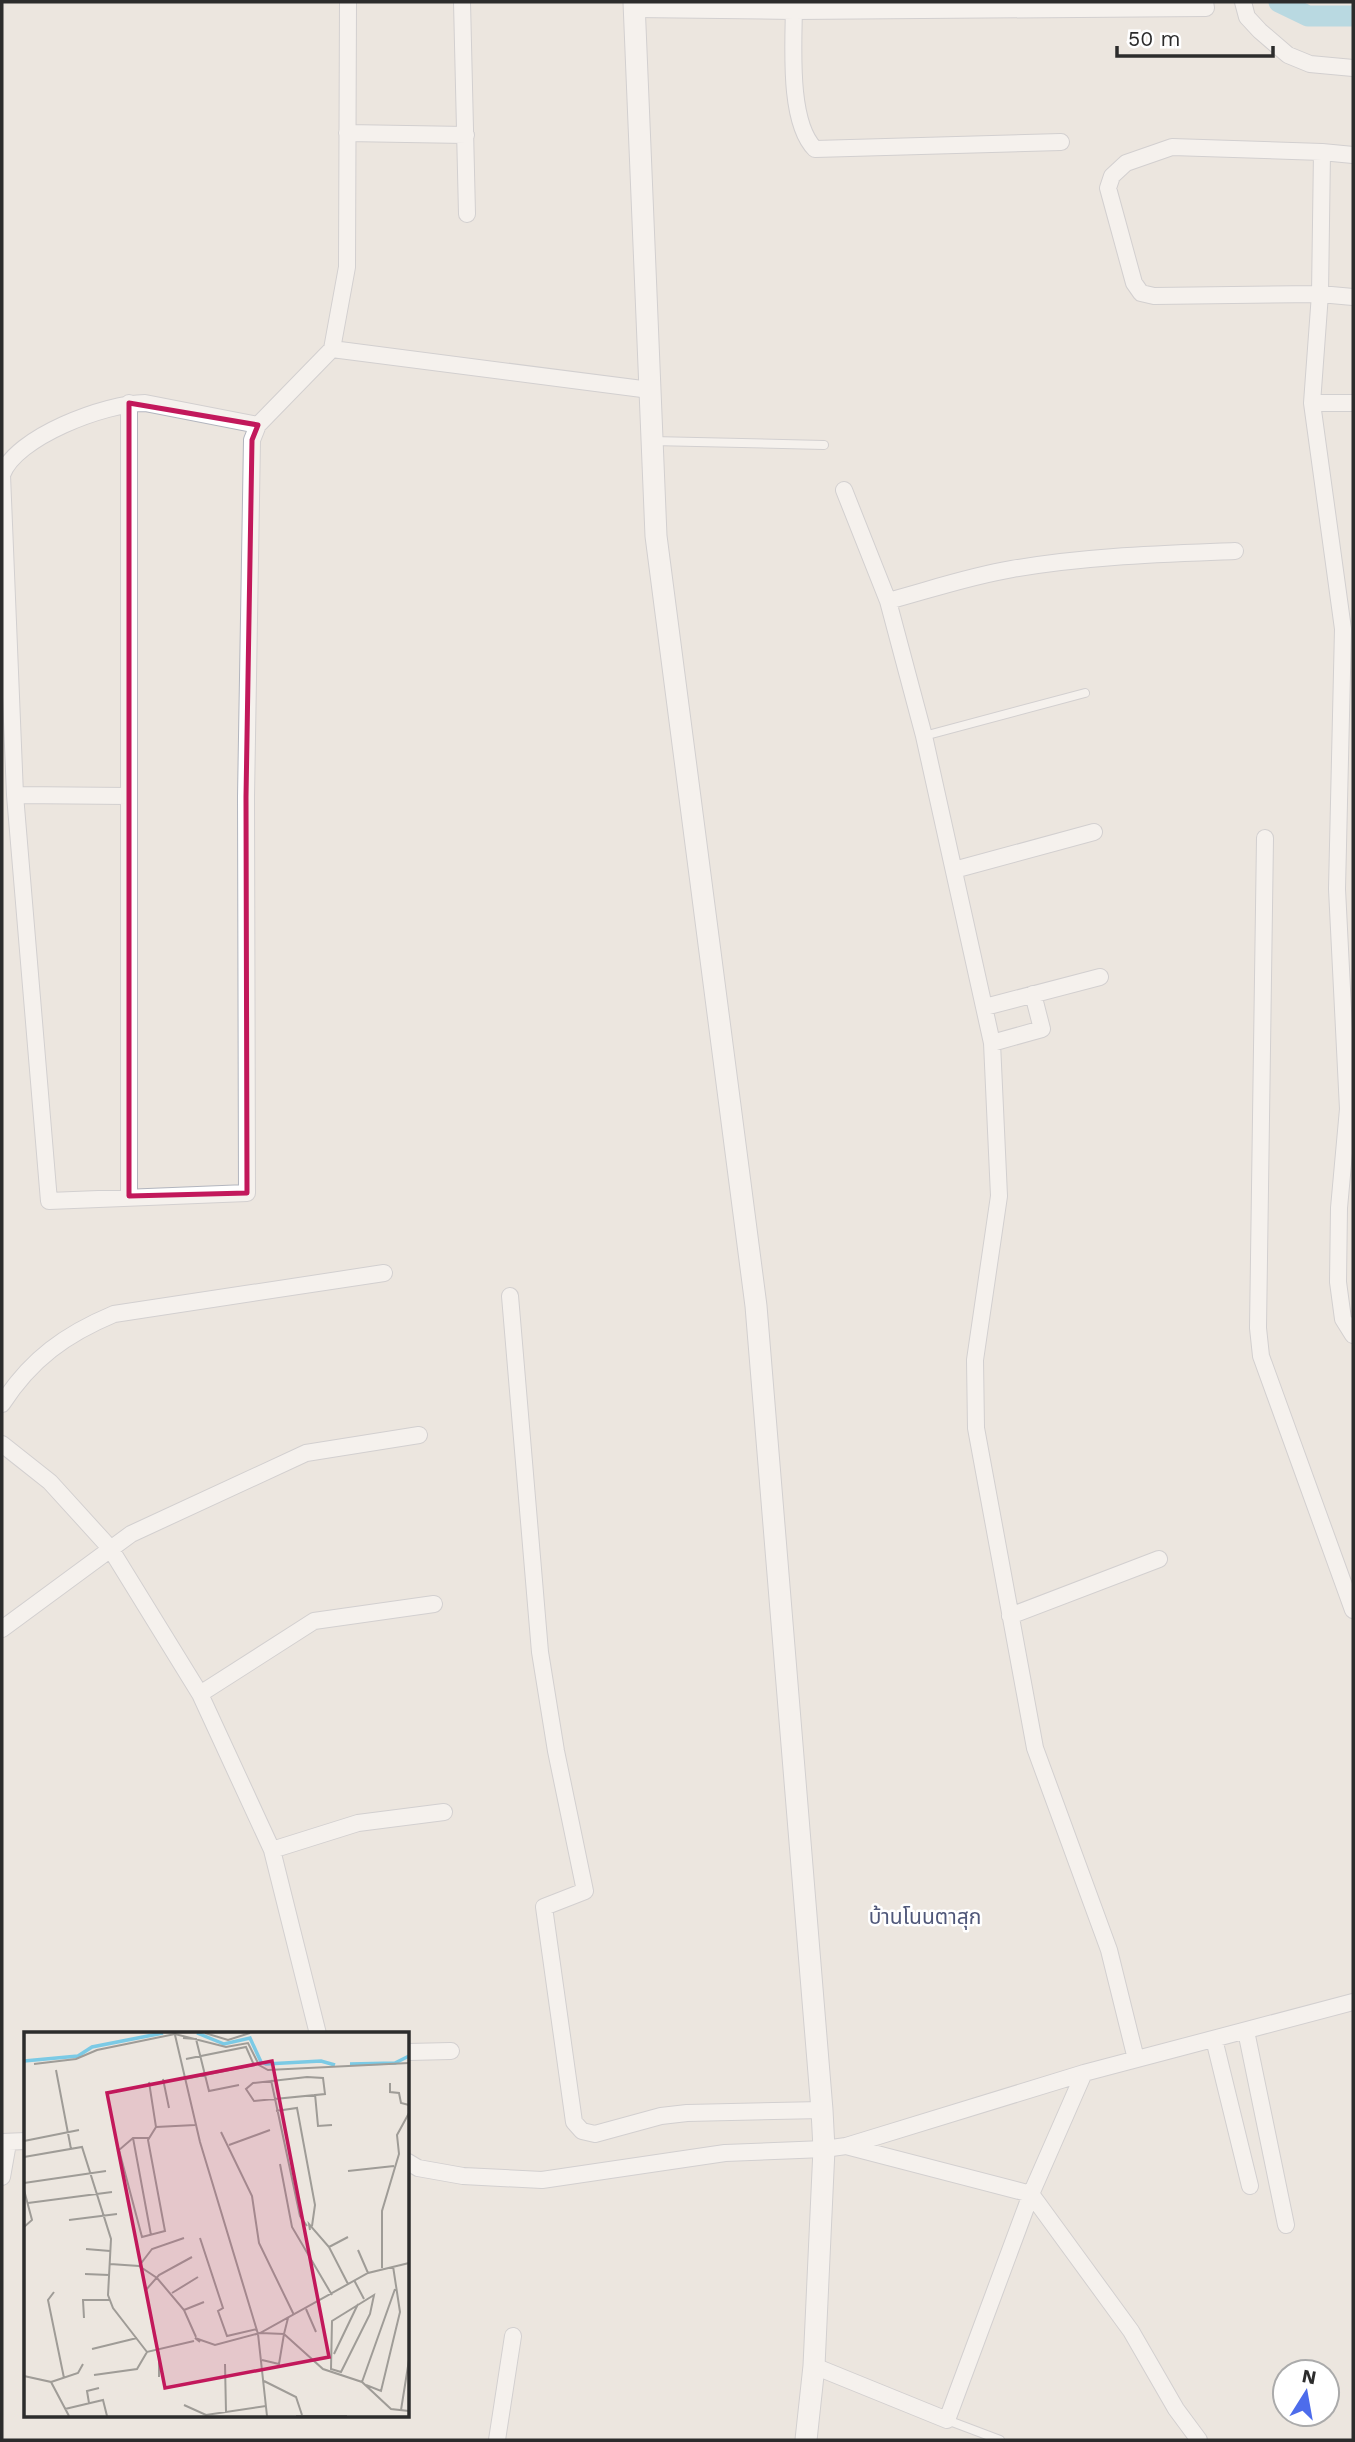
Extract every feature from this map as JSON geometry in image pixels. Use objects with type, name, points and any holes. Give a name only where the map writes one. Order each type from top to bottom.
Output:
[{"type":"street","points":[[258,425],[145,403],[129,403],[85,415],[49,433],[16,454],[6,463],[2,475],[15,794],[49,1201],[247,1193],[246,783],[252,440],[258,425],[332,349],[347,267],[348,2]]},
{"type":"street","points":[[462,2],[467,214]]},
{"type":"street","points":[[806,2440],[814,2366],[824,2150],[822,2110],[756,1307],[656,536],[634,5],[1206,8],[1205,2]]},
{"type":"street","points":[[1243,2],[1247,17],[1288,55],[1310,64],[1353,68]]},
{"type":"street","points":[[794,7],[800,119],[809,143],[815,149],[1061,142]]},
{"type":"street","points":[[347,133],[466,135]]},
{"type":"street","points":[[1353,155],[1171,147],[1126,163],[1111,176],[1108,188],[1134,283],[1141,293],[1154,296],[1320,294],[1353,297]]},
{"type":"street","points":[[1322,152],[1320,294],[1312,403],[1343,629],[1337,889],[1348,1109],[1339,1208],[1339,1282],[1343,1319],[1353,1335]]},
{"type":"street","points":[[332,349],[650,390]]},
{"type":"street","points":[[129,403],[129,1196]]},
{"type":"street","points":[[1312,403],[1353,403]]},
{"type":"street","points":[[844,490],[888,601],[924,736],[992,1043],[999,1196],[975,1360],[976,1428],[1035,1748],[1109,1951],[1136,2059]]},
{"type":"street","points":[[888,601],[1008,569],[1081,559],[1235,551]]},
{"type":"street","points":[[15,794],[129,796]]},
{"type":"street","points":[[954,870],[1094,832]]},
{"type":"street","points":[[1265,838],[1258,1328],[1261,1356],[1353,1610]]},
{"type":"street","points":[[985,1007],[1100,977]]},
{"type":"street","points":[[992,1043],[1042,1029],[1033,994]]},
{"type":"street","points":[[2,1404],[17,1381],[45,1355],[80,1328],[114,1314],[384,1273]]},
{"type":"street","points":[[510,1296],[540,1652],[556,1751],[585,1891],[544,1908],[574,2122],[582,2131],[595,2134],[661,2116],[687,2113],[822,2110]]},
{"type":"street","points":[[2,1629],[131,1534],[306,1453],[419,1435]]},
{"type":"street","points":[[2,1444],[50,1482],[110,1548],[200,1694],[272,1850],[318,2032]]},
{"type":"street","points":[[1010,1615],[1159,1559]]},
{"type":"street","points":[[200,1694],[314,1621],[434,1604]]},
{"type":"street","points":[[272,1850],[358,1823],[444,1812]]},
{"type":"street","points":[[410,2163],[418,2168],[463,2176],[542,2180],[725,2153],[824,2150],[846,2146],[1084,2073],[1353,2002]]},
{"type":"street","points":[[1246,2031],[1286,2225]]},
{"type":"street","points":[[1214,2039],[1250,2186]]},
{"type":"street","points":[[410,2052],[451,2050]]},
{"type":"street","points":[[814,2366],[947,2420],[1031,2194],[1084,2073]]},
{"type":"street","points":[[2,2177],[5,2142],[24,2141]]},
{"type":"street","points":[[846,2146],[1031,2194],[1132,2331],[1176,2409],[1199,2440]]},
{"type":"street","points":[[497,2440],[513,2336]]},
{"type":"lane","points":[[652,441],[824,444]]},
{"type":"lane","points":[[924,736],[1085,693]]},
{"type":"lane","points":[[947,2420],[1000,2440]]},
{"type":"highlighted area","points":[[129,403],[258,425],[252,440],[246,797],[247,1193],[129,1196]]},
{"type":"waterway","points":[[1279,2],[1308,16],[1353,16]]},
{"type":"district","name":"บ้านโนนตาสุก","points":[[925,1917]]}]
